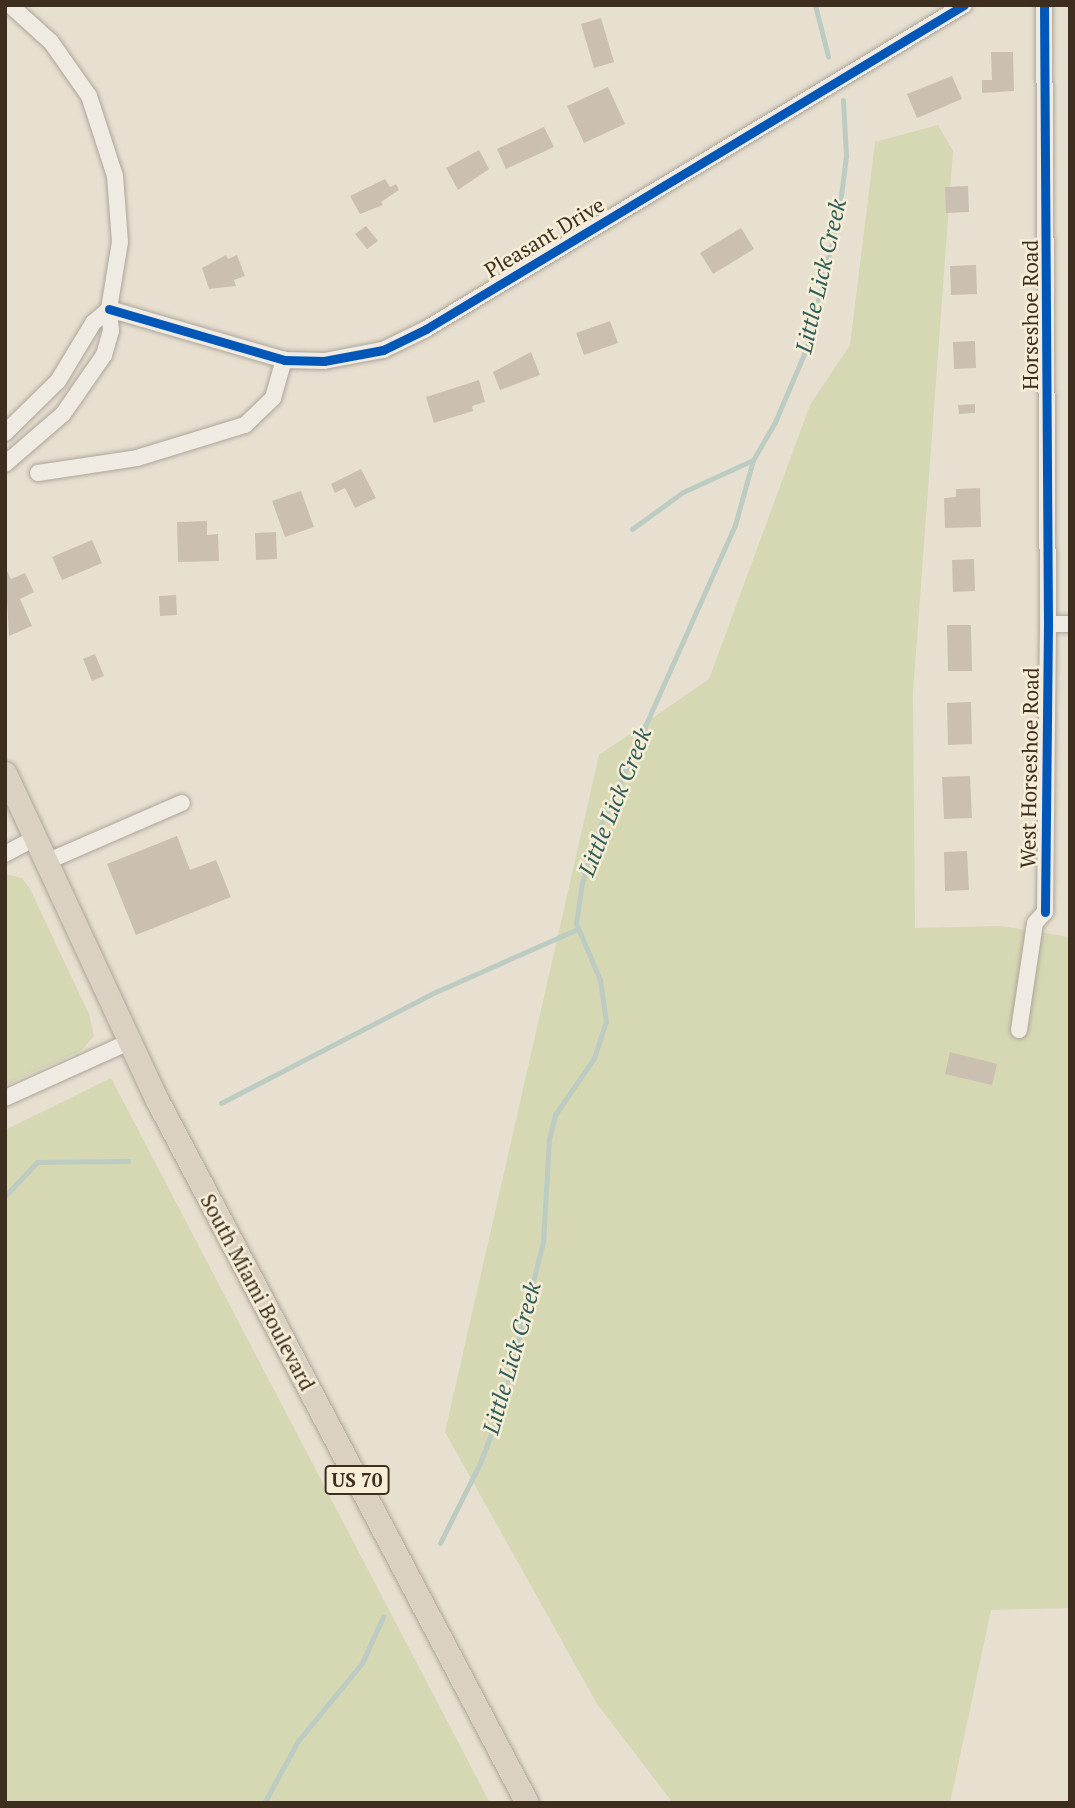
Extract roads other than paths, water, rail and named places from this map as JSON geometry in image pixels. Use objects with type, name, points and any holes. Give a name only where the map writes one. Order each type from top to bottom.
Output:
[{"type":"highway","name":"South Miami Boulevard","points":[[5,773],[129,1042],[527,1803]]},
{"type":"street","points":[[5,464],[63,414],[92,375],[111,331],[109,309],[120,219],[105,135],[89,96],[65,59],[10,5]]},
{"type":"street","name":"Pleasant Drive","points":[[109,309],[284,360],[342,359],[399,343],[964,5]]},
{"type":"street","name":"Horseshoe Road","points":[[1044,5],[1048,624]]},
{"type":"street","points":[[5,433],[58,381],[93,323],[109,309]]},
{"type":"street","points":[[38,473],[137,458],[244,425],[273,398],[284,360]]},
{"type":"street","points":[[1048,624],[1070,624]]},
{"type":"street","name":"West Horseshoe Road","points":[[1019,1030],[1035,923],[1045,912],[1048,624]]},
{"type":"street","points":[[46,862],[182,803]]},
{"type":"street","points":[[5,854],[35,838]]},
{"type":"street","points":[[5,1098],[129,1042]]},
{"type":"waterway","name":"Little Lick Creek","points":[[815,5],[828,56]]},
{"type":"waterway","name":"Little Lick Creek","points":[[440,1543],[480,1463],[502,1405],[543,1242],[549,1139],[555,1115],[594,1058],[606,1022],[600,980],[576,923],[582,883],[599,829],[735,525],[753,460],[775,422],[807,347],[839,212],[846,156],[843,100]]},
{"type":"waterway","points":[[632,529],[683,492],[753,460]]},
{"type":"waterway","points":[[221,1103],[431,994],[578,929]]},
{"type":"waterway","points":[[5,1196],[37,1162],[128,1161]]},
{"type":"waterway","name":"Little Lick Creek","points":[[264,1803],[298,1741],[362,1663],[383,1617]]}]
